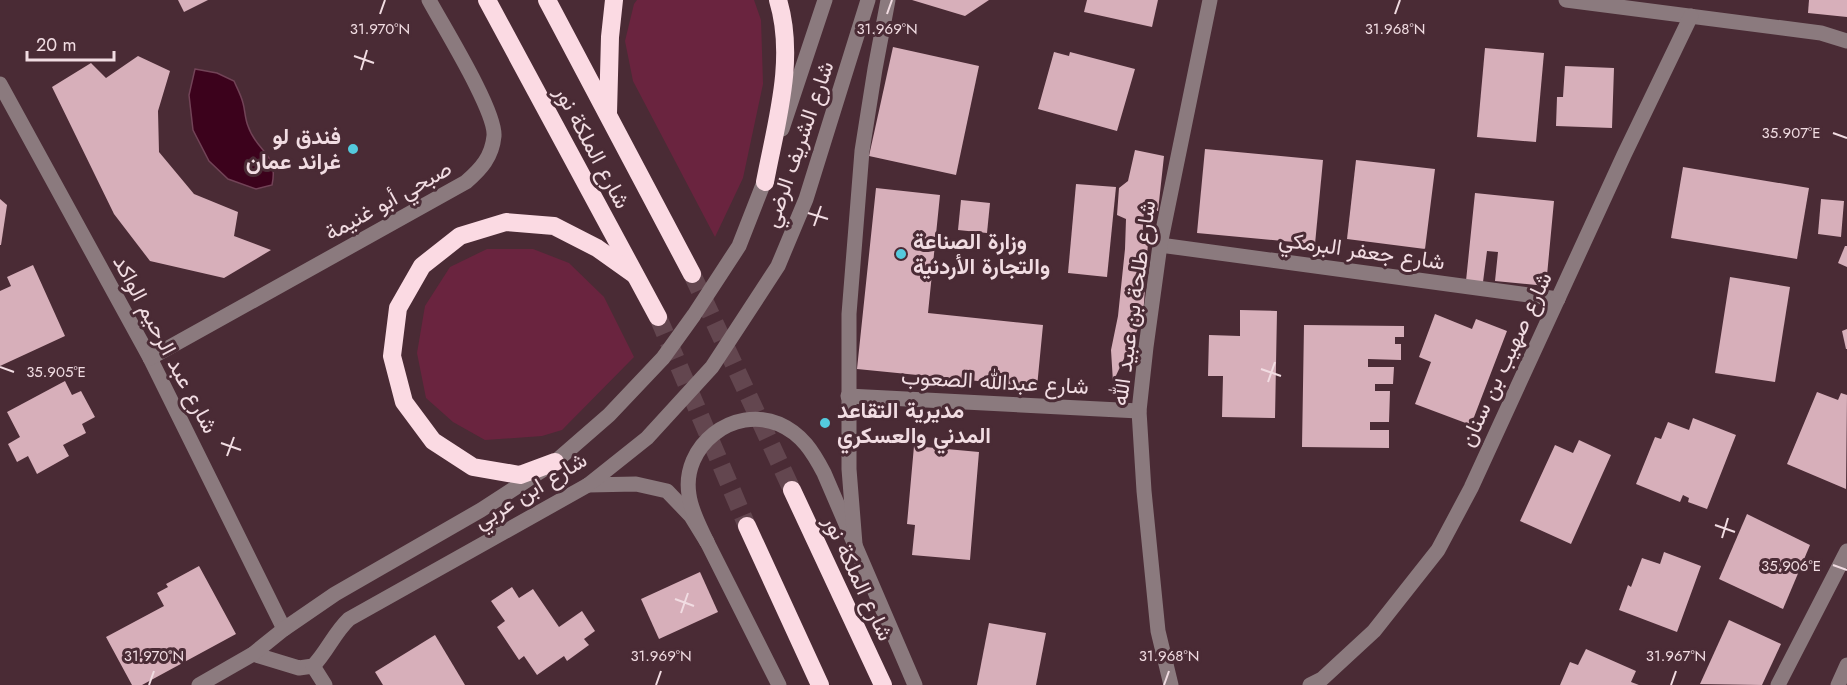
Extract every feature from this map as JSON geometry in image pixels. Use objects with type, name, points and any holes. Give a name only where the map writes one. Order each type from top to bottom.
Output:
[{"type":"highway","name":"شارع الملكة نور","points":[[487,0],[658,318]]},
{"type":"highway","name":"شارع الملكة نور","points":[[547,0],[692,274]]},
{"type":"highway","points":[[608,115],[610,37],[614,0]]},
{"type":"highway","points":[[765,182],[785,71],[784,21],[778,0]]},
{"type":"highway","points":[[555,462],[520,475],[473,467],[433,441],[404,402],[392,356],[398,308],[423,266],[460,236],[506,222],[554,226],[597,248],[635,275]]},
{"type":"highway","name":"شارع الملكة نور","points":[[792,490],[883,685]]},
{"type":"highway","points":[[747,526],[820,685]]},
{"type":"street","name":"صبحي أبو غنيمة","points":[[150,358],[466,182],[482,168],[490,154],[494,135],[491,119],[477,88],[429,0]]},
{"type":"street","name":"شارع الشريف الرضي","points":[[739,246],[765,182],[825,0]]},
{"type":"street","name":"شارع الشريف الرضي","points":[[778,266],[806,199],[868,0]]},
{"type":"street","points":[[855,544],[849,470],[849,314],[862,151],[888,0]]},
{"type":"street","name":"شارع طلحة بن عبيد الله","points":[[1171,685],[1158,632],[1144,491],[1139,411],[1160,245],[1210,0]]},
{"type":"street","points":[[1566,0],[1821,33],[1847,41]]},
{"type":"street","name":"شارع صهيب بن سنان","points":[[1310,685],[1322,679],[1374,631],[1438,550],[1471,488],[1690,16]]},
{"type":"street","name":"شارع عبد الرحيم الواكد","points":[[0,84],[150,358],[284,629]]},
{"type":"street","name":"شارع جعفر البرمكي","points":[[1160,245],[1558,299]]},
{"type":"street","name":"شارع ابن عربي","points":[[199,685],[253,654],[284,629],[335,594],[481,510],[555,462],[609,414],[663,358],[739,246]]},
{"type":"street","name":"شارع ابن عربي","points":[[313,666],[349,620],[588,485],[647,438],[712,367],[778,266]]},
{"type":"street","name":"شارع عبدالله الصعوب","points":[[848,396],[1139,411]]},
{"type":"street","points":[[706,542],[692,509],[688,493],[688,477],[695,455],[708,438],[722,426],[736,421],[757,419],[778,424],[795,434],[810,448],[838,503],[915,685]]},
{"type":"street","points":[[588,485],[636,484],[667,490],[691,516],[706,542],[779,685]]},
{"type":"street","points":[[1778,685],[1843,569],[1847,551]]},
{"type":"street","points":[[253,654],[299,668],[313,666],[325,685]]},
{"type":"street","points":[[1838,685],[1847,664]]},
{"type":"shaded area","points":[[637,0],[754,0],[761,20],[763,84],[743,178],[715,237],[633,81],[625,41]]},
{"type":"shaded area","points":[[195,69],[217,73],[234,81],[252,135],[270,159],[273,174],[272,185],[256,189],[228,179],[209,161],[193,130],[189,95]]},
{"type":"shaded area","points":[[487,249],[533,249],[569,263],[604,297],[634,357],[562,430],[542,436],[485,440],[453,422],[426,398],[417,353],[425,306],[450,267]]},
{"type":"building","points":[[178,0],[208,0],[184,12]]},
{"type":"building","points":[[912,0],[989,0],[965,16]]},
{"type":"building","points":[[1087,0],[1158,0],[1152,27],[1084,12]]},
{"type":"building","points":[[1809,0],[1847,0],[1847,17],[1808,13]]},
{"type":"building","points":[[893,47],[979,66],[956,175],[869,156]]},
{"type":"building","points":[[1485,48],[1544,53],[1536,142],[1477,137]]},
{"type":"building","points":[[1054,52],[1069,56],[1070,52],[1135,69],[1117,131],[1038,109]]},
{"type":"building","points":[[138,56],[170,71],[158,111],[159,152],[194,194],[238,212],[234,236],[271,250],[224,278],[150,261],[114,214],[52,87],[91,63],[106,78]]},
{"type":"building","points":[[1565,66],[1614,68],[1612,128],[1556,126],[1557,97],[1563,97]]},
{"type":"building","points":[[1205,149],[1323,160],[1315,244],[1197,233]]},
{"type":"building","points":[[1135,150],[1164,156],[1158,211],[1144,210],[1142,241],[1148,242],[1143,318],[1113,382],[1111,350],[1118,316],[1126,219],[1117,215],[1119,188],[1128,181]]},
{"type":"building","points":[[1356,160],[1435,169],[1425,249],[1347,239]]},
{"type":"building","points":[[1683,167],[1809,188],[1797,259],[1671,238]]},
{"type":"building","name":"وزارة الصناعة والتجارة الأردنية","points":[[1076,184],[1116,187],[1107,277],[1068,273]]},
{"type":"building","name":"وزارة الصناعة والتجارة الأردنية","points":[[876,188],[940,195],[928,313],[1043,325],[1037,387],[857,369]]},
{"type":"building","points":[[1475,193],[1554,201],[1546,286],[1495,281],[1498,252],[1487,251],[1483,282],[1466,281]]},
{"type":"building","points":[[0,199],[7,205],[1,245],[0,245]]},
{"type":"building","points":[[1821,199],[1844,201],[1841,237],[1818,234]]},
{"type":"building","points":[[961,200],[990,203],[987,233],[958,230]]},
{"type":"building","points":[[1847,246],[1847,267],[1838,263]]},
{"type":"building","points":[[33,265],[65,336],[0,366],[0,291],[11,286],[7,277]]},
{"type":"building","points":[[1730,277],[1790,287],[1775,382],[1715,373]]},
{"type":"building","points":[[1240,310],[1277,311],[1275,418],[1222,417],[1223,376],[1208,376],[1209,335],[1240,336]]},
{"type":"building","points":[[1435,314],[1472,329],[1476,319],[1507,331],[1471,425],[1415,404],[1431,362],[1419,357]]},
{"type":"building","points":[[1304,325],[1404,326],[1404,337],[1395,337],[1395,344],[1401,344],[1401,360],[1368,359],[1368,367],[1394,367],[1393,384],[1375,384],[1375,391],[1390,391],[1389,422],[1370,422],[1370,430],[1389,430],[1389,448],[1302,447]]},
{"type":"building","points":[[1847,329],[1847,349],[1846,349],[1842,331]]},
{"type":"building","points":[[65,381],[72,395],[81,391],[95,417],[82,424],[86,433],[63,445],[69,456],[37,474],[28,456],[17,462],[8,444],[20,437],[7,412]]},
{"type":"building","points":[[1817,392],[1838,400],[1841,393],[1847,395],[1846,489],[1787,464]]},
{"type":"building","points":[[1693,418],[1736,435],[1707,509],[1688,502],[1689,498],[1683,495],[1680,502],[1636,484],[1655,437],[1661,439],[1668,422],[1689,430]]},
{"type":"building","points":[[1579,440],[1611,455],[1571,544],[1520,521],[1555,445],[1573,453]]},
{"type":"building","points":[[914,446],[979,452],[970,560],[912,555],[915,525],[907,524]]},
{"type":"building","points":[[1747,514],[1810,545],[1783,609],[1719,579]]},
{"type":"building","points":[[1664,552],[1701,566],[1677,632],[1619,610],[1628,585],[1631,587],[1642,558],[1660,564]]},
{"type":"building","points":[[199,566],[236,634],[142,685],[132,685],[106,637],[164,606],[157,593],[168,587],[166,584]]},
{"type":"building","points":[[700,572],[718,612],[659,639],[641,599]]},
{"type":"building","points":[[512,587],[519,598],[533,589],[559,627],[582,611],[595,631],[584,639],[589,645],[567,661],[564,656],[537,675],[524,656],[519,660],[497,627],[505,621],[491,601]]},
{"type":"building","points":[[1729,620],[1781,644],[1762,685],[1700,684]]},
{"type":"building","points":[[989,623],[1046,633],[1036,685],[977,685]]},
{"type":"building","points":[[435,635],[465,685],[383,685],[375,672]]},
{"type":"building","points":[[1586,649],[1636,671],[1631,682],[1639,685],[1560,685],[1570,662],[1578,665]]},
{"type":"tunnel","points":[[692,274],[792,490]]},
{"type":"tunnel","points":[[658,317],[747,526]]},
{"type":"place","name":"فندق لو غراند عمان","points":[[353,149]]},
{"type":"place","name":"وزارة الصناعة والتجارة الأردنية","points":[[901,254]]},
{"type":"place","name":"مديرية التقاعد المدني والعسكري","points":[[825,423]]}]
